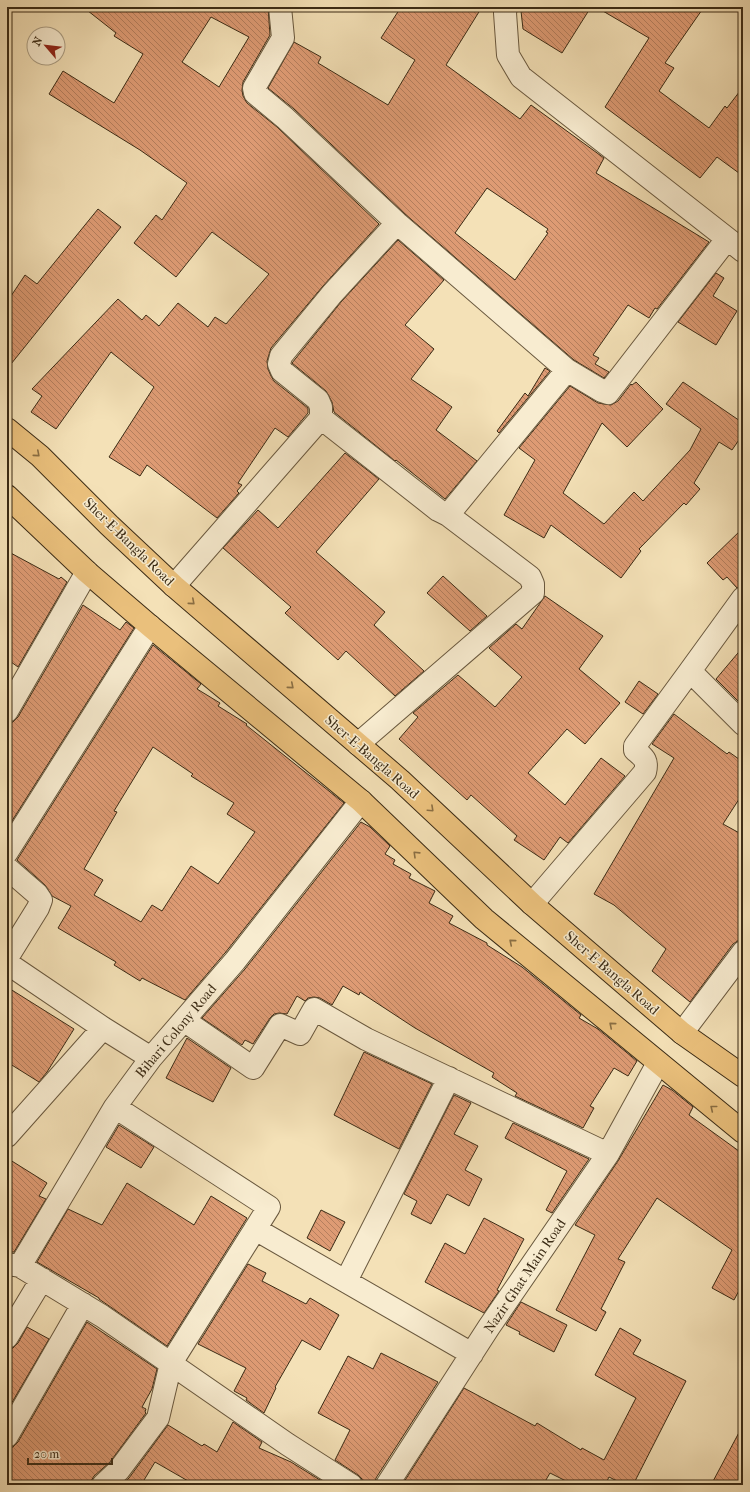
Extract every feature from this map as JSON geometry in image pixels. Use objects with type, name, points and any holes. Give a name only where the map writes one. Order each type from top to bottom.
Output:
[{"type":"highway","name":"Sher-E-Bangla Road","points":[[7,429],[40,456],[109,526],[174,586],[400,780],[532,904],[682,1033],[743,1076]]},
{"type":"highway","points":[[7,496],[87,572],[361,801],[484,919],[743,1132]]},
{"type":"street","points":[[280,7],[283,38],[254,88],[255,92],[285,118],[397,223],[567,370],[608,393],[735,245],[521,77],[508,55],[505,13],[506,7]]},
{"type":"street","points":[[174,586],[321,418],[321,408],[318,400],[282,372],[279,364],[281,356],[332,294],[397,223]]},
{"type":"street","points":[[448,515],[567,370]]},
{"type":"street","points":[[321,418],[438,510],[448,515],[530,577],[533,584],[533,593],[358,744]]},
{"type":"street","points":[[7,711],[87,572]]},
{"type":"street","points":[[532,904],[645,772],[647,765],[644,758],[635,750],[635,746],[743,598]]},
{"type":"street","points":[[7,852],[150,626]]},
{"type":"street","points":[[690,671],[743,724]]},
{"type":"street","name":"Bihari Colony Road","points":[[13,1265],[116,1107],[151,1058],[185,1021],[235,961],[361,801]]},
{"type":"street","points":[[7,868],[37,894],[41,900],[38,908],[7,958]]},
{"type":"street","points":[[682,1033],[743,952]]},
{"type":"street","points":[[7,963],[102,1028],[151,1058]]},
{"type":"street","points":[[185,1021],[253,1068],[280,1025],[300,1034],[314,1009],[366,1039],[608,1154]]},
{"type":"street","points":[[7,1136],[102,1028]]},
{"type":"street","name":"Nazir Ghat Main Road","points":[[387,1485],[472,1354],[608,1154],[658,1063]]},
{"type":"street","points":[[346,1281],[449,1078]]},
{"type":"street","points":[[103,1485],[119,1470],[158,1418],[171,1363],[269,1207],[116,1107]]},
{"type":"street","points":[[255,1229],[472,1354]]},
{"type":"street","points":[[13,1265],[42,1279],[102,1316],[287,1444],[351,1485]]},
{"type":"street","points":[[7,1338],[42,1279]]},
{"type":"street","points":[[7,1436],[83,1304]]},
{"type":"building","points":[[83,7],[268,7],[270,35],[243,82],[243,96],[247,103],[277,127],[379,224],[323,286],[271,348],[267,361],[271,376],[274,381],[308,408],[308,413],[288,437],[275,428],[238,483],[242,485],[237,491],[239,493],[217,518],[147,465],[140,476],[109,457],[154,387],[111,352],[56,429],[31,412],[42,396],[32,389],[118,299],[142,320],[146,315],[159,326],[178,303],[208,327],[215,317],[226,324],[269,274],[212,232],[176,277],[134,243],[156,215],[162,220],[187,183],[140,150],[49,94],[63,71],[114,103],[143,54],[114,36],[116,33]],"holes":[[[211,17],[249,37],[219,87],[182,62]]]},
{"type":"building","points":[[401,7],[482,7],[446,65],[520,119],[531,105],[604,158],[596,173],[709,242],[657,309],[655,308],[649,318],[628,305],[593,355],[599,358],[595,364],[609,372],[604,378],[574,360],[405,214],[294,109],[268,88],[294,42],[321,57],[318,63],[388,105],[415,60],[381,38]],"holes":[[[487,188],[548,229],[546,232],[548,233],[515,280],[455,233]]]},
{"type":"building","points":[[566,7],[591,7],[562,53],[523,29],[521,11]]},
{"type":"building","points":[[596,7],[704,7],[665,63],[674,68],[659,91],[709,128],[725,106],[727,108],[743,87],[743,176],[717,157],[700,178],[605,107],[649,38]]},
{"type":"building","points":[[98,209],[121,227],[7,369],[7,302],[25,275],[37,284]]},
{"type":"building","points":[[398,240],[444,280],[405,325],[434,349],[411,379],[452,407],[436,430],[477,461],[445,499],[334,412],[332,402],[326,391],[292,363],[341,302]]},
{"type":"building","points":[[716,273],[724,278],[713,296],[737,311],[716,345],[678,322]]},
{"type":"building","points":[[545,368],[550,371],[499,433],[497,431],[525,393],[528,396]]},
{"type":"building","points":[[636,382],[663,409],[627,447],[602,423],[563,493],[604,524],[634,492],[643,501],[690,450],[701,429],[666,404],[683,382],[743,423],[743,434],[732,450],[719,442],[694,483],[700,489],[686,505],[684,503],[639,549],[641,551],[621,578],[551,525],[544,538],[504,515],[535,460],[519,448],[570,386],[598,403],[611,405],[618,401],[631,384],[632,385]]},
{"type":"building","points":[[345,453],[379,479],[316,552],[385,612],[374,625],[424,671],[395,696],[346,651],[338,660],[285,613],[291,607],[223,548],[258,510],[278,528]]},
{"type":"building","points":[[743,528],[743,586],[737,588],[727,577],[723,580],[707,563]]},
{"type":"building","points":[[7,551],[59,579],[61,577],[67,582],[18,667],[7,659]]},
{"type":"building","points":[[443,576],[487,616],[470,631],[427,593]]},
{"type":"building","points":[[545,596],[603,636],[579,669],[620,703],[585,744],[567,729],[528,773],[565,805],[601,758],[625,776],[568,843],[560,837],[544,860],[514,840],[517,836],[471,795],[467,800],[399,739],[418,717],[413,713],[458,675],[495,707],[522,677],[489,648],[516,624],[522,629]]},
{"type":"building","points":[[83,605],[120,630],[126,622],[134,628],[10,824],[7,823],[7,723],[13,722],[18,717]]},
{"type":"building","points":[[153,645],[201,684],[197,689],[220,703],[218,706],[247,724],[246,725],[344,803],[225,953],[185,1000],[142,978],[140,981],[114,965],[116,962],[58,928],[71,906],[52,896],[45,885],[17,860]],"holes":[[[153,747],[193,774],[191,776],[234,803],[227,814],[255,832],[218,884],[191,866],[162,911],[152,905],[141,922],[94,895],[103,880],[84,869],[117,812],[114,811]]]},
{"type":"building","points":[[743,647],[743,706],[716,679]]},
{"type":"building","points":[[639,681],[658,694],[643,714],[625,702]]},
{"type":"building","points":[[674,714],[727,754],[729,752],[743,762],[743,793],[723,824],[743,835],[743,933],[739,940],[733,944],[690,1002],[652,971],[666,949],[614,905],[594,894],[674,758],[652,744]]},
{"type":"building","points":[[361,822],[370,827],[390,846],[385,854],[395,860],[393,864],[411,874],[409,878],[435,891],[429,903],[453,916],[449,923],[487,943],[487,945],[522,967],[581,1015],[579,1018],[598,1029],[637,1061],[628,1076],[614,1068],[590,1106],[594,1108],[583,1128],[515,1096],[517,1093],[492,1077],[494,1073],[415,1028],[360,992],[359,995],[343,986],[332,1005],[320,998],[308,998],[305,1001],[297,996],[287,1014],[274,1014],[270,1018],[253,1044],[245,1040],[242,1045],[202,1018],[245,969]]},
{"type":"building","points":[[7,987],[74,1029],[39,1082],[7,1062]]},
{"type":"building","points":[[187,1038],[231,1068],[213,1102],[166,1078]]},
{"type":"building","points":[[364,1052],[432,1084],[399,1149],[334,1115]]},
{"type":"building","points":[[663,1085],[672,1090],[693,1107],[689,1115],[743,1154],[743,1283],[734,1300],[712,1288],[732,1250],[657,1198],[618,1259],[625,1262],[601,1309],[606,1312],[596,1331],[556,1310],[595,1235],[575,1225],[618,1161]]},
{"type":"building","points":[[454,1095],[471,1103],[454,1134],[478,1146],[465,1170],[482,1179],[469,1206],[447,1194],[431,1224],[411,1214],[417,1201],[404,1194]]},
{"type":"building","points":[[513,1123],[589,1159],[552,1213],[546,1210],[567,1171],[505,1138]]},
{"type":"building","points":[[119,1125],[154,1147],[141,1168],[106,1147]]},
{"type":"building","points":[[7,1158],[47,1183],[39,1196],[46,1199],[14,1252],[7,1252]]},
{"type":"building","points":[[127,1183],[194,1225],[211,1196],[247,1218],[167,1346],[99,1298],[37,1262],[68,1209],[102,1225]]},
{"type":"building","points":[[321,1210],[345,1222],[330,1251],[307,1238]]},
{"type":"building","points":[[484,1218],[524,1239],[497,1290],[499,1291],[484,1313],[425,1282],[445,1243],[465,1254]]},
{"type":"building","points":[[248,1264],[266,1273],[262,1281],[306,1304],[310,1298],[339,1315],[320,1350],[302,1340],[275,1387],[276,1388],[264,1413],[246,1400],[247,1398],[234,1391],[246,1368],[198,1344]]},
{"type":"building","points":[[521,1302],[567,1325],[554,1352],[519,1334],[520,1332],[506,1325]]},
{"type":"building","points":[[87,1322],[157,1369],[152,1389],[142,1407],[146,1409],[146,1413],[110,1462],[94,1476],[91,1481],[91,1485],[16,1485],[7,1480],[7,1448],[13,1447],[18,1442]]},
{"type":"building","points":[[27,1327],[49,1339],[7,1411],[7,1353],[9,1349],[13,1348],[18,1343]]},
{"type":"building","points":[[620,1328],[641,1340],[633,1354],[686,1381],[633,1485],[625,1485],[609,1477],[605,1485],[574,1485],[550,1473],[543,1485],[402,1485],[464,1388],[535,1426],[537,1423],[581,1450],[582,1448],[604,1460],[636,1398],[595,1375]]},
{"type":"building","points":[[381,1353],[438,1382],[376,1478],[375,1485],[363,1485],[362,1479],[358,1475],[335,1460],[350,1430],[318,1413],[348,1356],[373,1369]]},
{"type":"building","points":[[233,1422],[262,1442],[259,1448],[291,1462],[328,1485],[195,1485],[155,1462],[141,1485],[121,1485],[129,1478],[168,1425],[202,1446],[204,1444],[217,1452]]},
{"type":"building","points":[[743,1425],[743,1485],[711,1485]]}]
